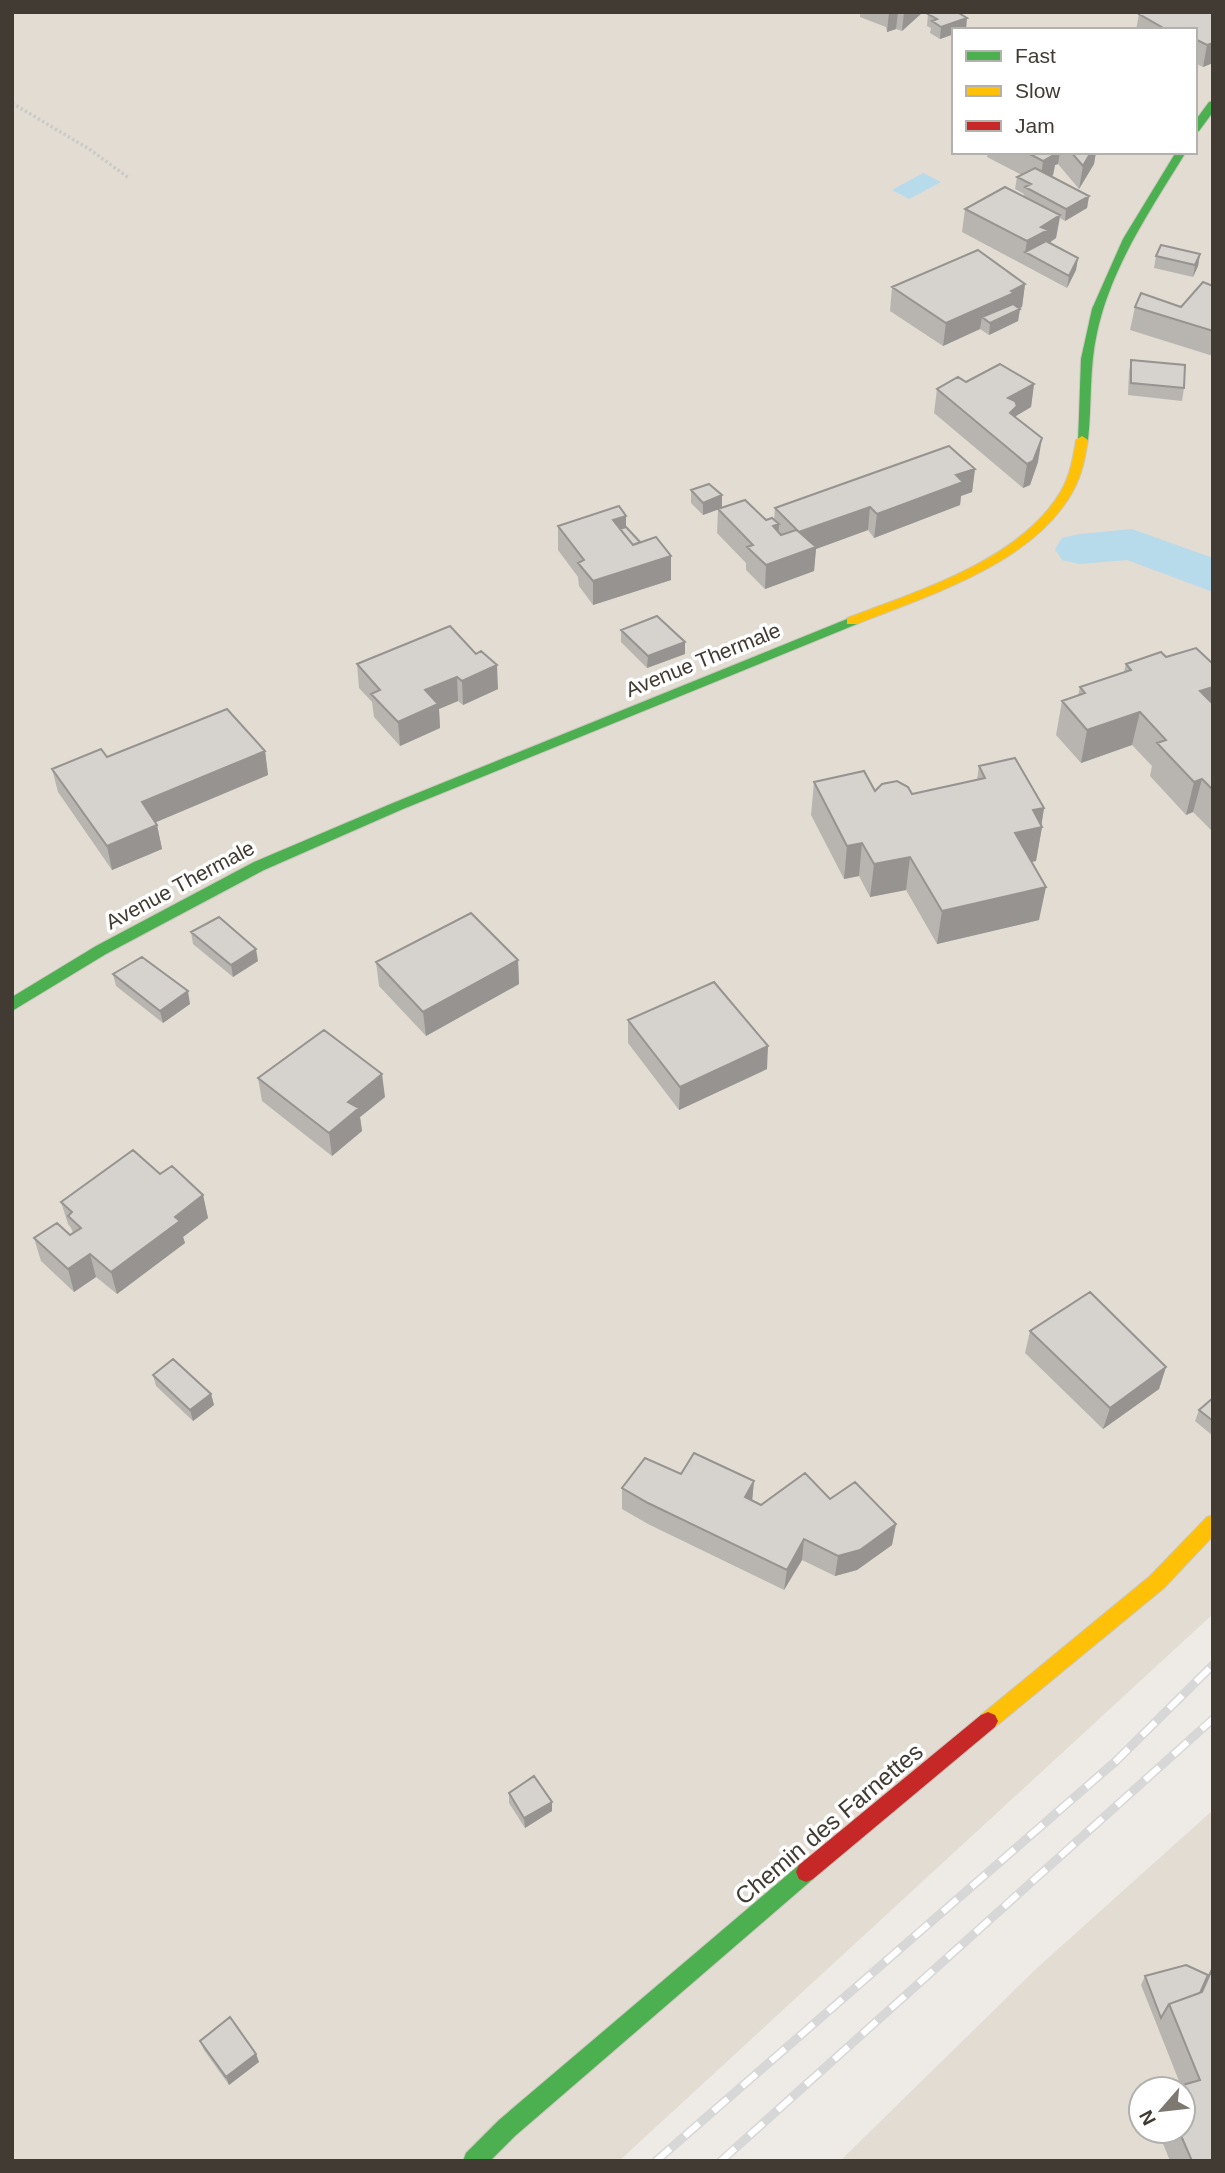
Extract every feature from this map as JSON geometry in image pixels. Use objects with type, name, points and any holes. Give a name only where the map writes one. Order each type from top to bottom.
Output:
[{"type":"main road","points":[[1197,126],[1213,104]]},
{"type":"main road","name":"Avenue Thermale","points":[[12,1005],[101,950],[259,866],[397,806],[880,609],[1004,552],[1052,513],[1068,488],[1078,464],[1088,358],[1093,324],[1101,300],[1120,254],[1180,154]]},
{"type":"main road","name":"Chemin des Farnettes","points":[[474,2161],[507,2128],[759,1911],[1157,1582],[1213,1523]]},
{"type":"path","points":[[12,103],[89,149],[130,178]]},
{"type":"shaded area","points":[[12,12],[1213,12],[1213,1614],[619,2161],[12,2161]]},
{"type":"shaded area","points":[[1213,1810],[1213,2161],[840,2161],[1037,1968]]},
{"type":"water","points":[[923,173],[941,182],[909,199],[892,190]]},
{"type":"building","points":[[957,12],[967,18],[941,27],[932,21],[937,19],[928,14]]},
{"type":"building","points":[[1213,12],[1213,43],[1207,45],[1197,40],[1197,28],[1164,28],[1139,14]]},
{"type":"building","points":[[1030,154],[1055,154],[1043,161]]},
{"type":"building","points":[[1073,154],[1090,154],[1083,166]]},
{"type":"building","points":[[1035,168],[1089,196],[1066,209],[1025,187],[1031,184],[1017,177]]},
{"type":"building","points":[[1005,187],[1060,215],[1041,227],[1048,230],[1027,241],[965,209]]},
{"type":"building","points":[[1046,241],[1078,258],[1069,276],[1025,252]]},
{"type":"building","points":[[1161,245],[1200,254],[1195,265],[1156,256]]},
{"type":"building","points":[[978,250],[1025,284],[1011,291],[1014,293],[946,323],[892,287]]},
{"type":"building","points":[[1203,282],[1213,286],[1213,331],[1135,307],[1141,293],[1181,307]]},
{"type":"building","points":[[1013,304],[1020,309],[990,323],[982,317]]},
{"type":"building","points":[[1131,360],[1185,365],[1184,388],[1131,383]]},
{"type":"building","points":[[1000,364],[1034,384],[1008,398],[1015,401],[1017,406],[1010,413],[1042,438],[1033,461],[1027,464],[937,389],[958,377],[966,382]]},
{"type":"building","points":[[949,446],[975,469],[956,475],[963,482],[877,514],[870,507],[799,532],[775,508]]},
{"type":"building","points":[[709,484],[722,495],[703,503],[691,490]]},
{"type":"building","points":[[745,500],[766,520],[772,518],[779,524],[773,526],[781,535],[796,530],[816,547],[766,565],[747,547],[753,545],[718,509]]},
{"type":"building","points":[[619,506],[626,516],[613,520],[633,545],[656,537],[671,556],[593,581],[578,563],[584,560],[558,526]]},
{"type":"building","points":[[626,527],[640,542],[633,545],[620,529]]},
{"type":"building","points":[[657,616],[685,642],[648,656],[621,630]]},
{"type":"building","points":[[450,626],[476,654],[481,651],[497,665],[462,681],[457,677],[425,690],[438,704],[398,722],[371,694],[380,690],[357,664]]},
{"type":"building","points":[[1196,648],[1213,664],[1213,687],[1200,691],[1213,704],[1213,790],[1202,779],[1194,782],[1157,743],[1166,740],[1140,712],[1087,730],[1062,701],[1085,693],[1080,687],[1131,670],[1126,664],[1161,652],[1166,657]]},
{"type":"building","points":[[227,709],[265,751],[142,802],[157,825],[107,846],[52,769],[101,749],[107,757]]},
{"type":"building","points":[[1015,758],[1044,808],[1033,810],[1042,827],[1015,833],[1046,887],[942,911],[910,857],[874,864],[862,843],[847,846],[814,782],[864,771],[875,791],[882,784],[897,781],[908,787],[912,794],[985,778],[979,766]]},
{"type":"building","points":[[471,913],[518,960],[423,1012],[376,962]]},
{"type":"building","points":[[219,917],[256,949],[231,965],[191,932]]},
{"type":"building","points":[[142,957],[188,991],[160,1011],[113,974]]},
{"type":"building","points":[[714,982],[768,1046],[680,1087],[628,1020]]},
{"type":"building","points":[[324,1030],[382,1074],[348,1102],[359,1108],[329,1133],[258,1078]]},
{"type":"building","points":[[133,1150],[160,1174],[172,1166],[203,1195],[175,1217],[180,1221],[111,1272],[90,1254],[68,1269],[34,1238],[57,1223],[70,1235],[81,1228],[68,1216],[72,1212],[61,1202]]},
{"type":"building","points":[[1090,1292],[1166,1367],[1110,1408],[1030,1331]]},
{"type":"building","points":[[173,1359],[211,1394],[190,1410],[153,1375]]},
{"type":"building","points":[[1213,1398],[1213,1421],[1199,1410]]},
{"type":"building","points":[[694,1453],[754,1481],[745,1497],[761,1505],[805,1473],[830,1499],[855,1482],[896,1524],[860,1550],[838,1556],[804,1539],[787,1570],[622,1488],[645,1458],[681,1474]]},
{"type":"building","points":[[534,1776],[552,1802],[524,1818],[509,1793]]},
{"type":"building","points":[[1186,1965],[1208,1975],[1200,1993],[1169,2004],[1161,2018],[1145,1976]]},
{"type":"building","points":[[1213,1967],[1213,2161],[1192,2161],[1185,2145],[1197,2145],[1197,2081],[1200,2080],[1169,2004],[1202,1992]]},
{"type":"building","points":[[230,2017],[256,2054],[226,2077],[200,2041]]},
{"type":"waterway","points":[[1080,549],[1132,544],[1213,576]]},
{"type":"railway","points":[[656,2161],[1116,1761],[1213,1665]]},
{"type":"railway","points":[[721,2161],[1213,1719]]},
{"type":"traffic: fast","points":[[1197,126],[1213,104]]},
{"type":"traffic: fast","points":[[1082,440],[1089,346],[1097,309],[1128,239],[1180,154]]},
{"type":"traffic: fast","points":[[12,1005],[101,950],[259,866],[398,806],[852,621]]},
{"type":"traffic: fast","points":[[474,2161],[507,2128],[806,1872]]},
{"type":"traffic: slow","points":[[852,621],[969,572],[1024,539],[1047,519],[1064,496],[1076,469],[1082,440]]},
{"type":"traffic: slow","points":[[988,1721],[1157,1582],[1213,1523]]},
{"type":"traffic: jam","points":[[806,1872],[988,1721]]}]
